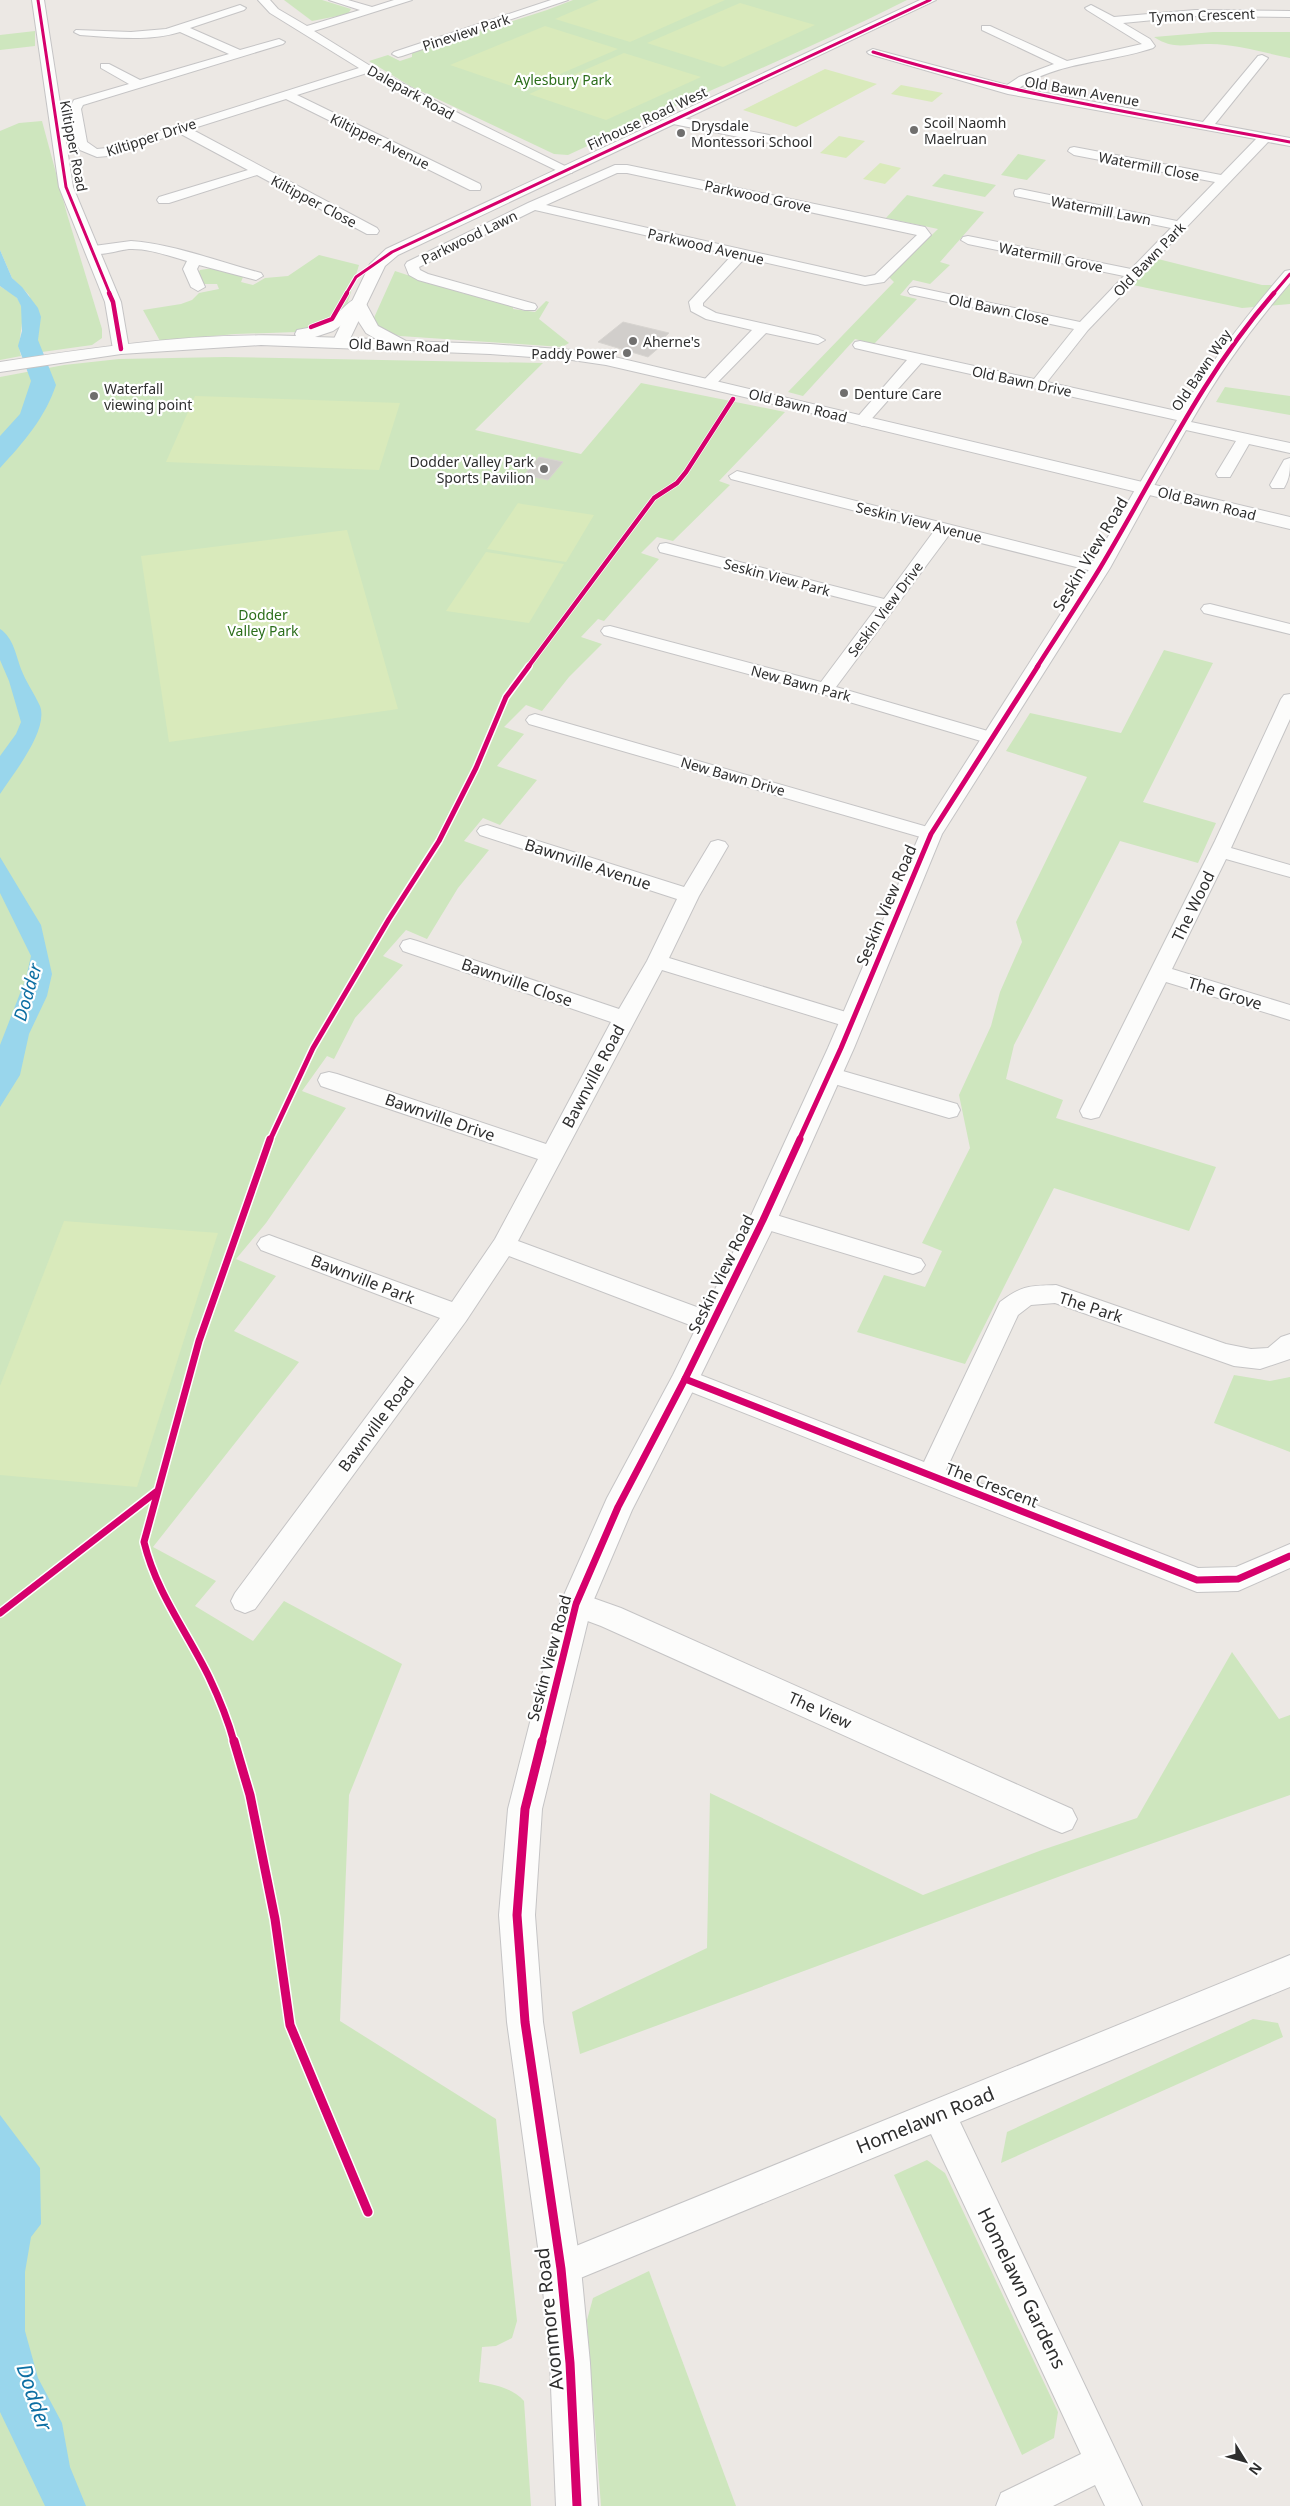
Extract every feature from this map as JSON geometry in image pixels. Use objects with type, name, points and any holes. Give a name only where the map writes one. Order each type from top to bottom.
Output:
[{"type":"street","name":"Kiltipper Road","points":[[38,0],[57,138],[66,187],[82,229],[94,250],[114,302],[121,349]]},
{"type":"street","name":"Dalepark Road","points":[[264,0],[274,11],[368,69],[456,117],[567,170]]},
{"type":"street","points":[[334,0],[372,10]]},
{"type":"street","points":[[306,30],[406,0]]},
{"type":"street","points":[[535,0],[557,2]]},
{"type":"street","name":"Firhouse Road West","points":[[340,343],[378,264],[392,252],[930,0]]},
{"type":"street","name":"Pineview Park","points":[[398,54],[557,2]]},
{"type":"street","points":[[80,32],[131,35],[167,32],[240,8]]},
{"type":"street","name":"Tymon Crescent","points":[[1008,90],[1024,79],[1064,64],[1153,46],[1114,20],[1091,8]]},
{"type":"street","name":"Tymon Crescent","points":[[1114,20],[1195,13],[1290,14]]},
{"type":"street","points":[[181,28],[239,54]]},
{"type":"street","points":[[986,28],[1064,64]]},
{"type":"street","name":"Kiltipper Drive","points":[[280,42],[75,106],[82,146],[89,153],[108,152],[368,69]]},
{"type":"street","name":"Old Bawn Avenue","points":[[873,52],[943,75],[1008,90],[1290,142]]},
{"type":"street","points":[[1207,126],[1262,58]]},
{"type":"street","points":[[104,66],[140,85]]},
{"type":"street","name":"Kiltipper Avenue","points":[[285,94],[475,187]]},
{"type":"street","points":[[672,120],[769,139]]},
{"type":"street","name":"Kiltipper Close","points":[[179,128],[372,231]]},
{"type":"street","name":"Old Bawn Park","points":[[1037,385],[1083,327],[1182,226],[1265,137]]},
{"type":"street","name":"Watermill Close","points":[[1074,151],[1225,180]]},
{"type":"street","name":"Parkwood Grove","points":[[533,206],[615,169],[627,169],[920,230],[924,235],[879,279]]},
{"type":"street","name":"Kiltipper Close","points":[[164,200],[257,171]]},
{"type":"street","name":"Watermill Lawn","points":[[1020,193],[1182,226]]},
{"type":"street","name":"Parkwood Avenue","points":[[533,206],[865,281],[879,279]]},
{"type":"street","name":"Parkwood Lawn","points":[[530,307],[422,277],[414,272],[412,265],[533,206]]},
{"type":"street","name":"Watermill Grove","points":[[968,240],[1134,274]]},
{"type":"street","points":[[94,250],[131,245],[146,246],[256,276]]},
{"type":"street","points":[[741,254],[696,302],[696,308],[711,316],[818,340]]},
{"type":"street","points":[[195,260],[190,269],[198,287]]},
{"type":"street","name":"Old Bawn Way","points":[[1145,488],[1182,420],[1206,382],[1246,325],[1290,274]]},
{"type":"street","name":"Old Bawn Close","points":[[915,291],[1083,327]]},
{"type":"street","points":[[174,344],[217,337],[317,332],[339,323],[358,303],[364,322],[383,337],[406,345]]},
{"type":"street","points":[[708,384],[762,328]]},
{"type":"street","name":"Old Bawn Road","points":[[4,367],[121,349],[174,344],[261,340],[406,345],[572,355],[862,420],[1290,523]]},
{"type":"street","name":"Old Bawn Drive","points":[[860,345],[1037,385],[1290,448]]},
{"type":"street","points":[[862,420],[917,358]]},
{"type":"street","points":[[1224,474],[1245,438]]},
{"type":"street","points":[[1278,485],[1290,463]]},
{"type":"street","name":"Seskin View Avenue","points":[[737,476],[1100,568]]},
{"type":"street","name":"Seskin View Road","points":[[541,2131],[525,2022],[517,1915],[525,1809],[576,1604],[618,1507],[686,1379],[763,1220],[829,1075],[932,834],[1100,568],[1145,488]]},
{"type":"street","name":"Seskin View Drive","points":[[825,689],[945,528]]},
{"type":"street","name":"Seskin View Park","points":[[666,548],[888,605]]},
{"type":"street","points":[[1210,609],[1290,629]]},
{"type":"street","name":"New Bawn Park","points":[[610,631],[825,689],[991,738]]},
{"type":"street","name":"The Wood","points":[[1092,1111],[1220,851],[1280,742],[1290,699]]},
{"type":"street","name":"New Bawn Drive","points":[[535,720],[932,834]]},
{"type":"street","name":"Bawnville Avenue","points":[[487,831],[689,896]]},
{"type":"street","name":"Bawnville Road","points":[[245,1600],[457,1314],[504,1245],[624,1019],[657,961],[689,896],[718,846]]},
{"type":"street","points":[[1220,851],[1290,870]]},
{"type":"street","name":"Bawnville Close","points":[[410,946],[624,1019]]},
{"type":"street","points":[[657,961],[851,1022]]},
{"type":"street","name":"The Grove","points":[[1161,973],[1290,1012]]},
{"type":"street","points":[[829,1075],[949,1110]]},
{"type":"street","name":"Bawnville Drive","points":[[328,1080],[552,1155]]},
{"type":"street","name":"Seskin View Road","points":[[763,1220],[913,1265]]},
{"type":"street","name":"Bawnville Park","points":[[269,1244],[457,1314]]},
{"type":"street","points":[[504,1245],[712,1324]]},
{"type":"street","name":"The Park","points":[[930,1476],[1009,1309],[1026,1296],[1056,1294],[1225,1354],[1248,1359],[1270,1360],[1290,1344]]},
{"type":"street","name":"The Crescent","points":[[686,1379],[1196,1580],[1238,1579],[1290,1556]]},
{"type":"street","name":"The View","points":[[576,1604],[611,1617],[1062,1819]]},
{"type":"street","name":"Homelawn Road","points":[[561,2269],[939,2114],[1287,1977]]},
{"type":"street","name":"Homelawn Gardens","points":[[939,2114],[1124,2506]]},
{"type":"street","name":"Avonmore Road","points":[[541,2131],[561,2269],[570,2363],[577,2506]]},
{"type":"street","points":[[1014,2506],[1104,2462]]},
{"type":"green space","points":[[284,0],[322,0],[351,9],[348,14],[312,21]]},
{"type":"green space","name":"Aylesbury Park","points":[[573,0],[907,0],[865,21],[568,155],[554,154],[410,86],[369,61],[388,55],[400,61],[412,57],[412,53]]},
{"type":"green space","points":[[599,0],[725,0],[630,42],[555,19]]},
{"type":"green space","points":[[740,3],[815,25],[723,67],[647,43]]},
{"type":"green space","points":[[545,26],[618,49],[523,90],[450,65]]},
{"type":"green space","points":[[35,31],[35,46],[0,50],[0,35]]},
{"type":"green space","points":[[1213,32],[1290,32],[1290,58],[1230,45],[1168,44],[1154,37]]},
{"type":"green space","points":[[624,53],[701,77],[606,120],[529,94]]},
{"type":"green space","points":[[825,69],[877,84],[796,127],[743,110]]},
{"type":"green space","points":[[901,85],[943,93],[932,102],[891,94]]},
{"type":"green space","points":[[42,121],[67,214],[102,329],[102,338],[92,345],[42,352],[37,340],[39,328],[29,295],[12,278],[0,250],[0,131],[19,123]]},
{"type":"green space","points":[[839,136],[865,141],[846,158],[820,153]]},
{"type":"green space","points":[[1018,154],[1046,160],[1027,180],[1001,175]]},
{"type":"green space","points":[[880,163],[901,168],[885,184],[863,179]]},
{"type":"green space","points":[[944,174],[996,185],[985,197],[932,186]]},
{"type":"green space","points":[[907,195],[984,212],[940,262],[950,265],[930,284],[913,280],[900,295],[917,299],[874,344],[855,339],[803,396],[788,392],[894,282],[889,277],[938,229],[886,218]]},
{"type":"green space","points":[[319,255],[359,265],[347,305],[336,321],[297,332],[235,334],[160,341],[143,310],[181,304],[192,300],[199,293],[219,289],[217,284],[202,284],[197,276],[200,270],[213,268],[243,277],[241,282],[253,285],[265,278],[288,276]]},
{"type":"green space","points":[[1154,258],[1262,285],[1290,285],[1290,304],[1242,308],[1133,285]]},
{"type":"green space","points":[[395,271],[462,293],[513,305],[513,309],[535,312],[546,301],[549,302],[539,319],[569,343],[562,347],[400,336],[381,330],[373,320]]},
{"type":"green space","points":[[0,286],[17,298],[21,304],[22,319],[21,356],[0,360]]},
{"type":"green space","name":"Dodder Valley Park","points":[[225,357],[543,363],[475,430],[581,454],[641,383],[785,412],[719,481],[730,485],[673,541],[657,537],[641,553],[659,559],[604,621],[598,619],[581,637],[602,644],[569,677],[542,711],[526,705],[504,727],[524,734],[497,766],[537,780],[500,825],[483,818],[464,841],[489,850],[458,888],[427,939],[406,930],[383,956],[403,965],[355,1018],[334,1059],[327,1056],[302,1091],[346,1108],[266,1223],[236,1259],[276,1276],[234,1331],[299,1362],[153,1547],[216,1581],[195,1606],[253,1641],[284,1601],[402,1664],[349,1795],[340,2021],[496,2119],[517,2321],[512,2338],[496,2346],[482,2347],[479,2382],[509,2390],[524,2401],[531,2506],[0,2506],[0,377],[64,365],[119,359]]},
{"type":"green space","points":[[1225,387],[1290,396],[1290,415],[1216,402]]},
{"type":"green space","points":[[195,396],[400,403],[379,470],[166,462]]},
{"type":"green space","points":[[518,503],[594,515],[566,562],[487,549]]},
{"type":"green space","points":[[347,530],[398,709],[169,742],[141,556]]},
{"type":"green space","points":[[486,552],[564,564],[529,623],[446,611]]},
{"type":"green space","points":[[1164,650],[1213,663],[1143,802],[1216,823],[1198,863],[1120,841],[1014,1045],[1006,1079],[1063,1100],[1056,1118],[1216,1167],[1189,1231],[1054,1188],[965,1364],[857,1332],[884,1275],[925,1287],[942,1251],[922,1243],[970,1148],[959,1095],[991,1026],[1000,992],[1022,942],[1016,922],[1087,777],[1006,751],[1030,713],[1121,733]]},
{"type":"green space","points":[[64,1221],[218,1233],[137,1487],[0,1475],[0,1386]]},
{"type":"green space","points":[[1234,1375],[1270,1381],[1290,1377],[1290,1452],[1214,1423]]},
{"type":"green space","points":[[1232,1652],[1279,1719],[1290,1715],[1290,1795],[1077,1870],[580,2054],[572,2012],[707,1948],[710,1793],[923,1895],[1042,1850],[1137,1818]]},
{"type":"green space","points":[[1253,2019],[1278,2023],[1283,2037],[1001,2163],[1007,2132]]},
{"type":"green space","points":[[927,2160],[945,2173],[1058,2412],[1054,2438],[1022,2455],[894,2175]]},
{"type":"green space","points":[[649,2271],[736,2506],[601,2506],[587,2320],[593,2298]]},
{"type":"water","points":[[0,250],[12,278],[22,287],[38,308],[41,317],[38,340],[56,385],[40,419],[0,468],[0,436],[20,414],[31,381],[18,346],[22,331],[21,306],[17,298],[0,286]]},
{"type":"water","points":[[0,629],[11,641],[23,674],[40,706],[41,716],[35,739],[21,764],[0,794],[0,756],[16,734],[21,722],[9,681],[0,660]]},
{"type":"water","name":"Dodder","points":[[0,857],[41,925],[52,974],[47,996],[29,1034],[20,1075],[0,1107],[0,1045],[26,978],[31,956],[0,893]]},
{"type":"water","name":"Dodder","points":[[0,2115],[40,2168],[41,2224],[31,2237],[25,2272],[25,2331],[38,2378],[62,2423],[70,2467],[86,2506],[45,2506],[0,2412]]},
{"type":"building","name":"Aherne's","points":[[623,322],[669,333],[664,338],[669,339],[648,357],[598,342]]},
{"type":"building","name":"Dodder Valley Park Sports Pavilion","points":[[539,457],[563,462],[548,480],[524,475]]},
{"type":"cycle path","points":[[38,0],[57,138],[66,187],[113,302],[121,349]]},
{"type":"cycle path","points":[[311,327],[332,319],[356,277],[392,252],[930,0]]},
{"type":"cycle path","points":[[873,52],[924,68],[1027,93],[1290,142]]},
{"type":"cycle path","points":[[577,2506],[570,2363],[561,2269],[525,2022],[517,1915],[525,1809],[576,1604],[618,1507],[685,1379],[763,1220],[841,1048],[931,834],[1100,568],[1206,382],[1246,325],[1290,274]]},
{"type":"cycle path","points":[[368,2212],[290,2025],[275,1919],[250,1795],[230,1728],[209,1677],[170,1608],[150,1566],[144,1542],[156,1492],[199,1341],[222,1273],[274,1129],[313,1048],[389,919],[439,841],[455,806],[476,768],[506,697],[654,498],[677,483],[686,472],[733,399]]},
{"type":"cycle path","points":[[685,1379],[1197,1580],[1238,1579],[1290,1556]]},
{"type":"cycle path","points":[[0,1613],[156,1492]]},
{"type":"place","name":"Scoil Naomh Maelruan","points":[[914,130]]},
{"type":"place","name":"Drysdale Montessori School","points":[[681,133]]},
{"type":"place","name":"Aherne's","points":[[633,341]]},
{"type":"place","name":"Paddy Power","points":[[627,353]]},
{"type":"place","name":"Denture Care","points":[[844,393]]},
{"type":"place","name":"Waterfall viewing point","points":[[94,396]]},
{"type":"place","name":"Dodder Valley Park Sports Pavilion","points":[[544,469]]}]
